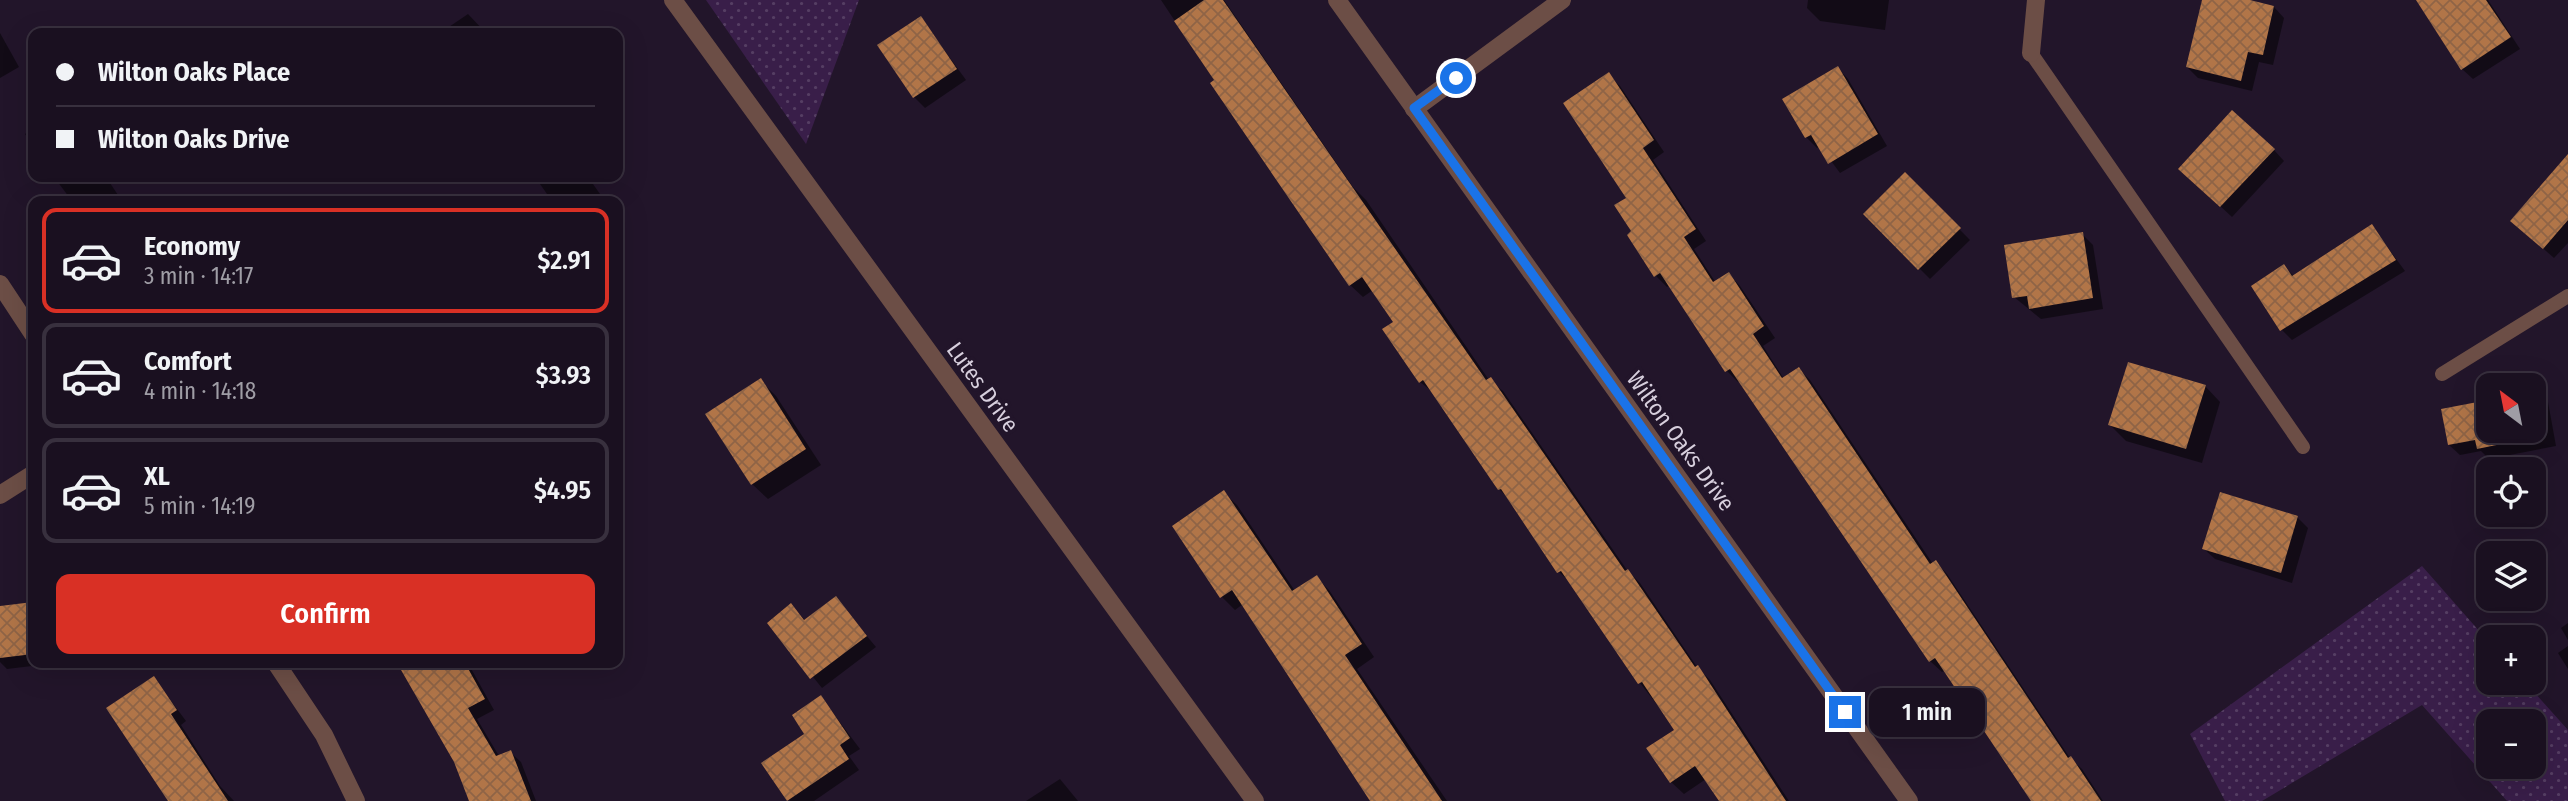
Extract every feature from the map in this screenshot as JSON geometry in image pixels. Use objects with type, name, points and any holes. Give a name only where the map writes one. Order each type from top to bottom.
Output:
[{"type":"street","name":"Lutes Drive","points":[[673,0],[1255,801]]},
{"type":"street","name":"Wilton Oaks Drive","points":[[1337,0],[1909,801]]},
{"type":"street","points":[[1414,108],[1562,0]]},
{"type":"street","points":[[2031,53],[2036,0]]},
{"type":"street","points":[[0,284],[28,326]]},
{"type":"street","points":[[0,495],[28,477]]},
{"type":"street","points":[[279,668],[324,735],[356,801]]},
{"type":"lane","points":[[2031,53],[2303,447]]},
{"type":"lane","points":[[2442,374],[2568,296]]},
{"type":"shaded area","points":[[706,0],[859,0],[806,144]]},
{"type":"shaded area","points":[[2422,566],[2476,627],[2476,695],[2537,695],[2568,730],[2568,801],[2507,801],[2488,779],[2546,779],[2546,709],[2476,709],[2476,766],[2422,705],[2262,801],[2225,801],[2190,734]]},
{"type":"building","points":[[1204,0],[1223,0],[1486,380],[1491,377],[1625,571],[1628,569],[1695,667],[1698,665],[1786,801],[1719,801],[1695,766],[1670,783],[1646,748],[1674,730],[1642,682],[1638,684],[1561,571],[1557,573],[1423,380],[1419,383],[1382,329],[1393,322],[1362,277],[1349,286],[1210,83],[1214,80],[1174,21]]},
{"type":"building","points":[[2202,0],[2250,0],[2274,6],[2263,55],[2248,52],[2241,81],[2186,67]]},
{"type":"building","points":[[2416,0],[2486,0],[2511,37],[2461,70]]},
{"type":"building","points":[[921,16],[957,69],[913,98],[877,45]]},
{"type":"building","points":[[1838,66],[1878,134],[1828,164],[1811,135],[1805,138],[1782,99]]},
{"type":"building","points":[[1609,72],[1654,140],[1643,148],[1696,229],[1684,237],[1713,282],[1729,272],[1764,326],[1753,334],[1782,378],[1799,367],[1930,564],[1936,560],[2068,758],[2071,756],[2101,801],[2031,801],[1935,658],[1929,662],[1730,369],[1725,372],[1660,273],[1654,277],[1627,235],[1631,231],[1614,205],[1626,198],[1563,103]]},
{"type":"building","points":[[2232,110],[2275,149],[2220,207],[2178,169]]},
{"type":"building","points":[[2568,154],[2568,220],[2543,249],[2510,221]]},
{"type":"building","points":[[1905,172],[1961,228],[1918,270],[1863,214]]},
{"type":"building","points":[[2372,224],[2396,260],[2280,331],[2251,286],[2284,264],[2292,276]]},
{"type":"building","points":[[2083,232],[2093,298],[2029,309],[2027,296],[2012,298],[2004,245]]},
{"type":"building","points":[[2128,362],[2206,385],[2186,449],[2108,425]]},
{"type":"building","points":[[761,378],[806,449],[751,485],[705,414]]},
{"type":"building","points":[[2476,402],[2476,443],[2507,443],[2477,449],[2475,440],[2448,445],[2441,409]]},
{"type":"building","points":[[1224,490],[1292,591],[1317,575],[1362,644],[1345,655],[1442,801],[1370,801],[1232,590],[1220,598],[1172,526]]},
{"type":"building","points":[[2220,492],[2298,516],[2281,573],[2202,549]]},
{"type":"building","points":[[836,596],[867,636],[810,679],[767,623],[791,603],[804,620]]},
{"type":"building","points":[[28,603],[28,655],[0,658],[0,606]]},
{"type":"building","points":[[400,668],[468,668],[485,699],[468,708],[496,756],[511,750],[531,801],[469,801],[454,762]]},
{"type":"building","points":[[154,676],[177,710],[171,714],[228,801],[168,801],[106,708]]},
{"type":"building","points":[[821,695],[850,738],[840,745],[849,759],[787,801],[761,763],[804,734],[792,715]]},
{"type":"route","points":[[1456,78],[1414,108],[1845,712]]}]
